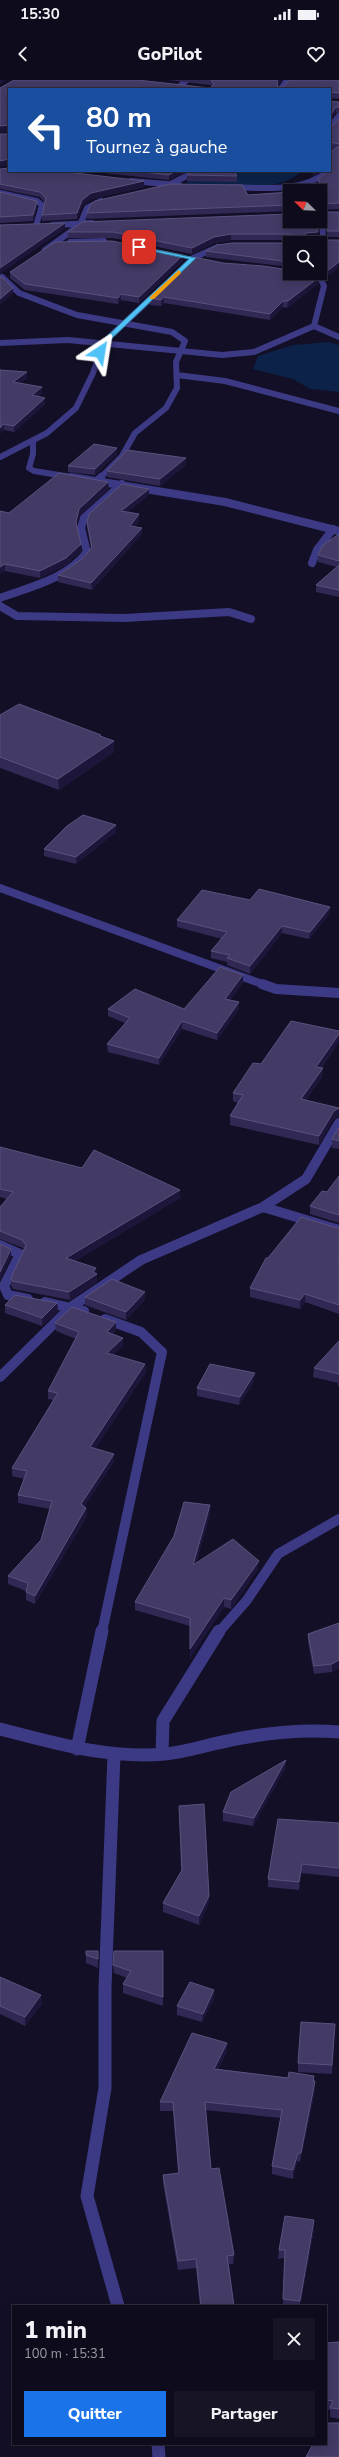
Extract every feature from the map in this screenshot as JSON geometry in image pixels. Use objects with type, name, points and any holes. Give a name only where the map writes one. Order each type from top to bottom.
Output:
[{"type":"street","points":[[180,86],[187,80]]},
{"type":"street","points":[[172,85],[188,87]]},
{"type":"street","points":[[331,128],[339,116]]},
{"type":"street","points":[[147,190],[170,185],[194,172]]},
{"type":"street","points":[[222,187],[298,185],[314,182],[327,172]]},
{"type":"street","points":[[123,180],[184,186]]},
{"type":"street","points":[[0,193],[37,201],[42,205],[36,226]]},
{"type":"street","points":[[37,256],[82,223],[86,208],[93,203],[108,199]]},
{"type":"street","points":[[28,226],[97,223]]},
{"type":"street","points":[[54,243],[112,242]]},
{"type":"street","points":[[179,272],[193,258],[224,245]]},
{"type":"street","points":[[186,257],[209,261]]},
{"type":"street","points":[[3,277],[19,293],[77,316],[172,332],[185,341],[176,362],[177,388],[166,408],[134,433],[122,456],[98,480]]},
{"type":"street","points":[[314,326],[324,286],[320,280]]},
{"type":"street","points":[[0,457],[47,433],[76,408],[93,373],[104,342],[124,325],[168,282]]},
{"type":"street","points":[[0,343],[68,340],[104,342],[181,352],[222,355],[254,352],[314,326],[339,337]]},
{"type":"street","points":[[176,375],[225,381],[339,411]]},
{"type":"street","points":[[33,441],[33,454],[29,468],[225,502],[336,530],[317,550],[312,563]]},
{"type":"street","points":[[0,598],[64,572],[83,560],[88,552],[80,528],[84,518],[122,484]]},
{"type":"street","points":[[0,606],[17,616],[125,618],[229,612],[251,619]]},
{"type":"street","points":[[0,888],[276,990],[339,993]]},
{"type":"street","points":[[0,1377],[71,1307],[141,1260],[263,1207],[306,1179],[339,1123]]},
{"type":"street","points":[[263,1207],[339,1230]]},
{"type":"street","points":[[0,1245],[20,1254],[4,1286],[8,1295],[71,1307],[141,1332],[162,1352],[77,1749]]},
{"type":"street","points":[[162,1754],[163,1721],[222,1627],[247,1600],[278,1554],[339,1519]]},
{"type":"street","points":[[0,1730],[77,1749],[114,1755],[162,1754],[236,1739],[310,1729],[339,1732]]},
{"type":"street","points":[[114,1755],[105,1988],[105,2088],[87,2196],[118,2305]]},
{"type":"street","points":[[158,2445],[159,2457]]},
{"type":"water","points":[[203,172],[300,172],[292,178],[279,183],[264,186],[229,187],[185,183]]},
{"type":"water","points":[[329,342],[339,345],[339,392],[310,389],[293,379],[253,369],[258,356],[293,345]]},
{"type":"building","points":[[14,80],[137,80],[210,88],[8,88],[8,125],[0,126],[0,88]]},
{"type":"building","points":[[211,80],[278,80],[278,87],[283,87],[289,80],[339,80],[339,93],[331,92],[331,88],[210,88],[214,84]]},
{"type":"building","points":[[331,101],[339,102],[339,107],[336,107],[331,114]]},
{"type":"building","points":[[339,118],[339,144],[331,142],[331,125],[333,125]]},
{"type":"building","points":[[0,134],[8,134],[8,159],[0,161]]},
{"type":"building","points":[[339,146],[339,203],[327,204],[327,184],[320,184],[318,179],[327,172],[331,172],[331,151]]},
{"type":"building","points":[[8,168],[8,172],[67,172],[144,181],[91,193],[82,200],[77,213],[42,215],[46,198],[40,192],[0,184],[0,169]]},
{"type":"building","points":[[144,172],[174,172],[169,175]]},
{"type":"building","points":[[192,172],[235,172],[237,176],[187,175]]},
{"type":"building","points":[[170,184],[242,185],[248,195],[283,192],[283,205],[87,213],[90,205],[95,201]]},
{"type":"building","points":[[0,192],[37,201],[33,215],[0,217]]},
{"type":"building","points":[[327,212],[339,212],[339,231],[327,231]]},
{"type":"building","points":[[283,214],[283,228],[318,228],[318,232],[306,233],[304,236],[294,236],[290,234],[231,234],[214,237],[192,248],[113,232],[68,232],[82,222]]},
{"type":"building","points":[[65,223],[0,268],[0,225]]},
{"type":"building","points":[[327,240],[339,240],[339,262],[327,271]]},
{"type":"building","points":[[112,241],[183,255],[139,297],[121,294],[118,298],[25,284],[10,272],[55,242]]},
{"type":"building","points":[[232,243],[283,243],[283,261],[206,251],[217,245]]},
{"type":"building","points":[[194,257],[223,263],[283,269],[283,280],[315,280],[288,301],[283,301],[270,314],[164,297],[161,300],[150,298]]},
{"type":"building","points":[[0,277],[2,277],[13,288],[0,299]]},
{"type":"building","points":[[0,370],[27,372],[13,382],[42,387],[32,395],[45,398],[14,426],[4,424],[0,428]]},
{"type":"building","points":[[94,444],[117,448],[95,469],[68,466]]},
{"type":"building","points":[[127,450],[186,458],[160,479],[107,471]]},
{"type":"building","points":[[59,473],[108,482],[79,509],[76,522],[81,544],[66,558],[40,571],[5,564],[0,567],[0,511],[9,513]]},
{"type":"building","points":[[122,484],[149,489],[121,511],[139,514],[130,526],[142,528],[91,583],[58,575],[82,559],[92,547],[87,522],[89,514]]},
{"type":"building","points":[[339,534],[339,561],[318,555],[323,545]]},
{"type":"building","points":[[339,565],[339,590],[316,585]]},
{"type":"building","points":[[19,704],[114,741],[58,779],[0,757],[0,715]]},
{"type":"building","points":[[83,815],[116,825],[76,857],[44,849],[67,826]]},
{"type":"building","points":[[259,889],[330,907],[310,932],[282,926],[250,966],[227,958],[230,955],[211,951],[227,932],[177,920],[202,890],[250,900]]},
{"type":"building","points":[[220,967],[243,975],[225,999],[239,1002],[217,1033],[182,1021],[159,1058],[107,1044],[130,1018],[108,1009],[135,989],[184,1009]]},
{"type":"building","points":[[291,1021],[339,1031],[339,1034],[316,1067],[323,1068],[301,1099],[339,1108],[334,1111],[319,1136],[230,1116],[243,1095],[233,1093],[253,1063],[261,1064]]},
{"type":"building","points":[[339,1127],[339,1141],[332,1139]]},
{"type":"building","points":[[0,1147],[82,1168],[94,1150],[180,1190],[66,1258],[96,1268],[93,1272],[97,1274],[69,1292],[12,1281],[11,1278],[26,1245],[22,1240],[0,1231],[0,1207],[13,1192],[0,1189]]},
{"type":"building","points":[[339,1176],[339,1215],[310,1206],[322,1191],[327,1192]]},
{"type":"building","points":[[301,1217],[337,1228],[339,1227],[339,1305],[305,1294],[300,1300],[250,1288],[266,1258],[268,1258]]},
{"type":"building","points":[[0,1244],[11,1249],[0,1272]]},
{"type":"building","points":[[112,1279],[145,1292],[126,1312],[85,1297]]},
{"type":"building","points":[[15,1295],[57,1303],[42,1318],[5,1305]]},
{"type":"building","points":[[72,1307],[116,1322],[107,1332],[123,1338],[107,1353],[145,1364],[90,1447],[114,1454],[81,1504],[86,1508],[35,1596],[26,1592],[28,1583],[8,1576],[41,1540],[52,1501],[18,1495],[27,1471],[12,1468],[58,1393],[48,1391],[79,1332],[55,1323]]},
{"type":"building","points":[[339,1341],[339,1374],[314,1368]]},
{"type":"building","points":[[210,1364],[255,1373],[240,1397],[197,1388]]},
{"type":"building","points":[[184,1502],[210,1505],[193,1565],[233,1539],[259,1561],[231,1600],[224,1598],[190,1649],[190,1618],[135,1602],[174,1536]]},
{"type":"building","points":[[339,1623],[339,1660],[332,1664],[314,1666],[308,1634]]},
{"type":"building","points":[[286,1760],[254,1818],[223,1812],[231,1792]]},
{"type":"building","points":[[204,1804],[209,1896],[199,1916],[163,1903],[182,1870],[179,1806]]},
{"type":"building","points":[[278,1819],[339,1823],[339,1868],[302,1864],[299,1882],[268,1879]]},
{"type":"building","points":[[86,1951],[98,1951],[98,1959],[86,1955]]},
{"type":"building","points":[[114,1951],[163,1951],[163,1997],[123,1984],[131,1971],[113,1965]]},
{"type":"building","points":[[0,1977],[41,1995],[25,2017],[0,2006]]},
{"type":"building","points":[[190,1982],[214,1990],[203,2014],[177,2006]]},
{"type":"building","points":[[301,2022],[335,2024],[332,2065],[298,2063]]},
{"type":"building","points":[[192,2033],[227,2043],[214,2069],[288,2078],[289,2072],[314,2076],[313,2081],[315,2081],[301,2153],[298,2153],[293,2170],[272,2166],[282,2110],[205,2102],[211,2169],[219,2168],[234,2255],[227,2256],[234,2305],[201,2305],[196,2259],[178,2261],[163,2175],[179,2173],[173,2102],[160,2102]]},
{"type":"building","points":[[285,2216],[314,2220],[300,2301],[283,2299],[285,2250],[279,2250]]},
{"type":"building","points":[[339,2342],[339,2409],[330,2408],[333,2401],[327,2400],[327,2343]]},
{"type":"building","points":[[327,2423],[339,2423],[339,2457],[306,2457],[312,2445],[327,2445]]},
{"type":"slow traffic","points":[[152,298],[179,272]]},
{"type":"route","points":[[100,352],[104,342],[124,325],[193,258],[139,247]]}]
